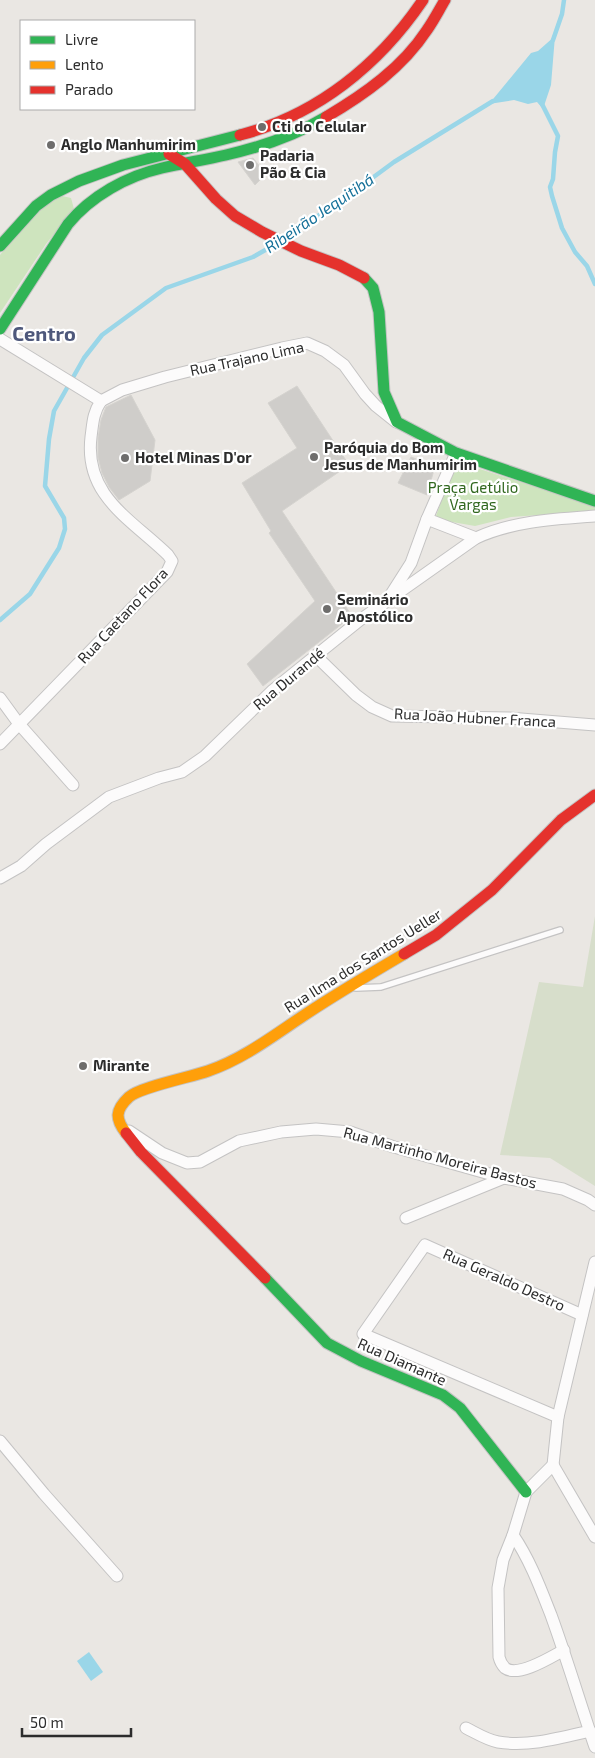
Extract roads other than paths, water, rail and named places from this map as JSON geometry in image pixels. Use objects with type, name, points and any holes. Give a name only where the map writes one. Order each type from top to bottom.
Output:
[{"type":"street","points":[[0,246],[34,207],[60,191],[85,179],[139,160],[168,154],[258,129],[282,120],[335,93],[370,64],[399,32],[423,0]]},
{"type":"street","points":[[0,329],[54,244],[78,213],[119,184],[147,173],[272,143],[316,124],[344,108],[382,80],[404,58],[438,14],[445,0]]},
{"type":"street","points":[[370,64],[382,80]]},
{"type":"street","points":[[168,154],[185,164],[223,207],[262,232],[301,251],[339,265],[364,278],[373,288],[379,312],[384,392],[397,422],[456,453],[595,501]]},
{"type":"street","points":[[60,191],[67,191],[76,198],[78,213]]},
{"type":"street","points":[[0,340],[97,398]]},
{"type":"street","name":"Rua Trajano Lima","points":[[97,398],[165,377],[307,343],[325,351],[344,365],[376,406],[397,422]]},
{"type":"street","name":"Rua Caetano Flora","points":[[0,744],[168,572],[172,561],[168,555],[108,501],[97,482],[92,467],[90,443],[97,398]]},
{"type":"street","points":[[387,600],[411,563],[427,519],[456,453]]},
{"type":"street","name":"Rua Durandé","points":[[0,878],[21,866],[46,844],[109,797],[159,778],[182,772],[205,756],[273,690],[387,600],[431,572],[476,538],[510,526],[552,519],[595,516]]},
{"type":"street","points":[[427,519],[476,538]]},
{"type":"street","name":"Rua João Hubner Franca","points":[[316,656],[356,695],[372,707],[392,716],[508,718],[595,724]]},
{"type":"street","points":[[0,698],[19,724],[73,786]]},
{"type":"street","name":"Rua Ilma dos Santos Ueller","points":[[119,1124],[118,1117],[121,1106],[130,1096],[143,1090],[208,1071],[238,1059],[346,988],[436,936],[492,890],[561,820],[595,795]]},
{"type":"street","name":"Rua Martinho Moreira Bastos","points":[[119,1124],[162,1153],[187,1163],[200,1162],[239,1141],[282,1132],[316,1129],[350,1132],[394,1147],[504,1178],[563,1189],[595,1205]]},
{"type":"street","name":"Rua Diamante","points":[[119,1124],[141,1152],[240,1251],[327,1343],[361,1361],[442,1395],[460,1408],[526,1492]]},
{"type":"street","points":[[406,1218],[504,1178]]},
{"type":"street","name":"Rua Geraldo Destro","points":[[558,1417],[363,1334],[425,1246],[582,1315]]},
{"type":"street","points":[[595,1262],[558,1417],[553,1465],[595,1537]]},
{"type":"street","points":[[0,1441],[117,1576]]},
{"type":"street","points":[[553,1465],[526,1492],[503,1560],[498,1588],[499,1657],[504,1667],[511,1671],[523,1670],[564,1650]]},
{"type":"street","points":[[513,1535],[538,1580],[564,1650],[595,1747]]},
{"type":"street","points":[[466,1728],[496,1742],[516,1743],[547,1740],[590,1732]]},
{"type":"lane","points":[[346,988],[381,987],[560,930]]},
{"type":"water","points":[[555,36],[551,85],[543,109],[537,102],[528,104],[514,100],[489,104],[531,53],[538,51]]},
{"type":"water","points":[[89,1652],[103,1672],[91,1681],[77,1661]]},
{"type":"waterway","name":"Ribeirão Jequitibá","points":[[553,40],[562,14],[564,0]]},
{"type":"waterway","name":"Ribeirão Jequitibá","points":[[284,238],[341,201],[394,162],[493,101]]},
{"type":"waterway","points":[[542,104],[558,136],[553,179],[550,187],[552,196],[562,228],[575,252],[587,266],[595,284]]},
{"type":"waterway","name":"Ribeirão Jequitibá","points":[[0,620],[30,594],[59,548],[65,529],[64,518],[45,486],[49,439],[54,411],[84,358],[102,335],[166,288],[253,257],[276,244]]},
{"type":"place","name":"Cti do Celular","points":[[262,127]]},
{"type":"place","name":"Anglo Manhumirim","points":[[51,145]]},
{"type":"place","name":"Padaria Pão & Cia","points":[[250,165]]},
{"type":"place","name":"Paróquia do Bom Jesus de Manhumirim","points":[[314,457]]},
{"type":"place","name":"Hotel Minas D'or","points":[[125,458]]},
{"type":"place","name":"Seminário Apostólico","points":[[327,609]]},
{"type":"place","name":"Mirante","points":[[83,1066]]},
{"type":"district","name":"Centro","points":[[44,334]]},
{"type":"park label","name":"Praça Getúlio Vargas","points":[[473,496]]}]
